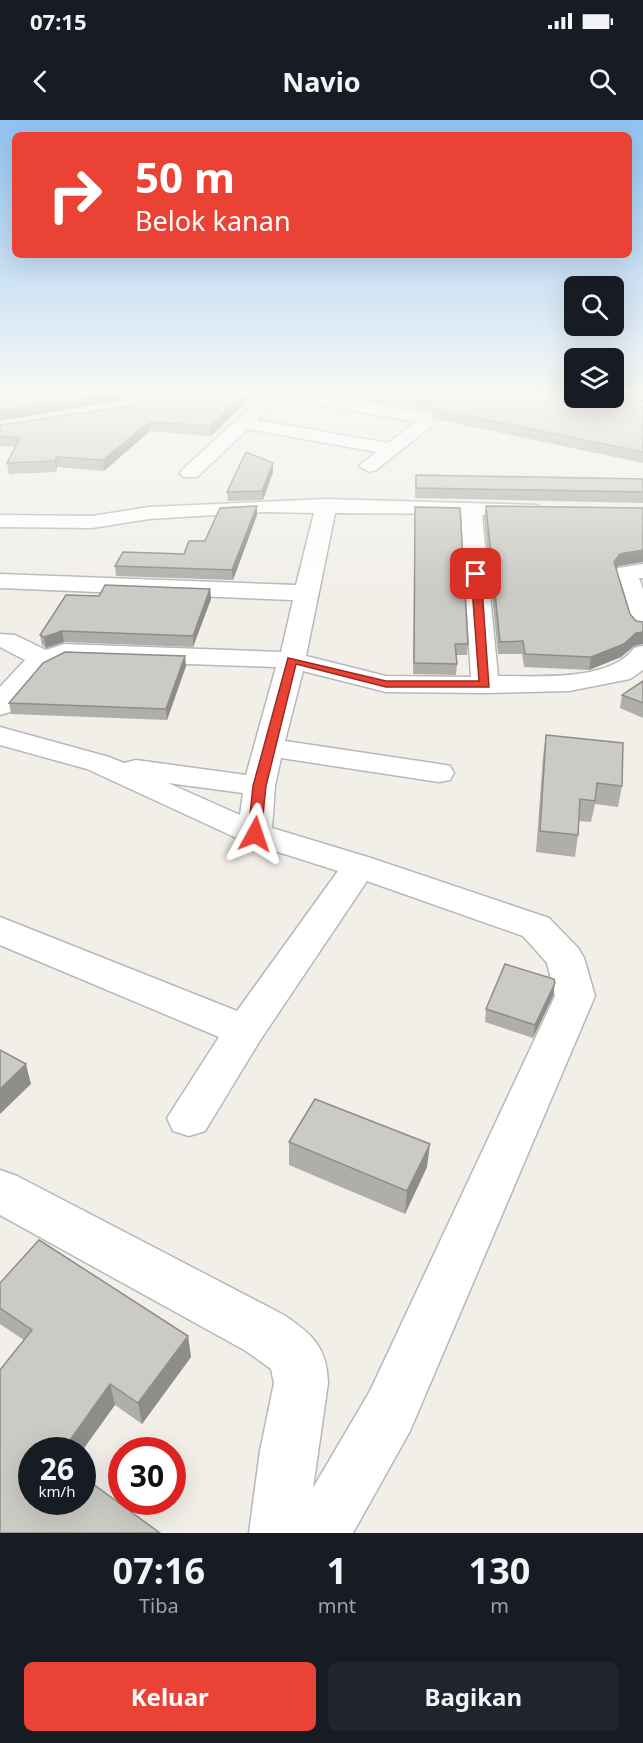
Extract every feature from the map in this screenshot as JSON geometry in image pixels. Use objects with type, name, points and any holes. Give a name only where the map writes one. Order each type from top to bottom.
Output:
[{"type":"street","points":[[190,473],[205,460]]},
{"type":"street","points":[[369,466],[377,460]]},
{"type":"street","points":[[255,834],[259,786],[292,660],[326,505]]},
{"type":"street","points":[[0,521],[93,522],[214,507],[326,505],[551,509]]},
{"type":"street","points":[[471,507],[485,685]]},
{"type":"street","points":[[643,571],[626,573],[643,626]]},
{"type":"street","points":[[0,581],[306,593]]},
{"type":"street","points":[[6,640],[44,658]]},
{"type":"street","points":[[0,706],[30,667],[44,658],[64,652],[292,660],[386,684],[485,685],[569,683],[620,673],[640,659],[643,654]]},
{"type":"street","points":[[0,736],[98,763],[259,786]]},
{"type":"street","points":[[268,747],[439,773]]},
{"type":"street","points":[[98,763],[255,834],[359,866],[536,927],[565,958],[575,996],[390,1412],[320,1533]]},
{"type":"street","points":[[189,1118],[245,1031],[359,866]]},
{"type":"street","points":[[0,930],[245,1031]]},
{"type":"street","points":[[0,1191],[265,1333],[290,1350],[301,1366],[301,1383],[288,1450],[279,1533]]},
{"type":"building","points":[[9,460],[55,460],[55,461],[7,463]]},
{"type":"building","points":[[242,460],[265,460],[273,463],[262,491],[227,492]]},
{"type":"building","points":[[416,475],[643,479],[643,492],[416,488]]},
{"type":"building","points":[[257,506],[232,570],[115,566],[123,552],[184,554],[189,541],[205,541],[220,508]]},
{"type":"building","points":[[486,506],[643,508],[643,550],[620,554],[614,562],[630,614],[636,621],[643,622],[643,632],[636,633],[624,644],[591,657],[525,654],[523,641],[500,642]]},
{"type":"building","points":[[415,507],[460,508],[468,644],[455,644],[457,664],[414,663]]},
{"type":"building","points":[[105,585],[210,589],[193,636],[62,631],[44,637],[40,635],[66,595],[99,596]]},
{"type":"building","points":[[65,652],[185,656],[166,709],[9,703],[43,663]]},
{"type":"building","points":[[643,681],[643,703],[622,695]]},
{"type":"building","points":[[546,735],[623,743],[622,786],[597,783],[595,801],[580,799],[578,835],[540,831]]},
{"type":"building","points":[[505,964],[554,979],[555,983],[535,1025],[486,1009]]},
{"type":"building","points":[[0,1050],[26,1064],[0,1089]]},
{"type":"building","points":[[315,1099],[430,1144],[407,1191],[289,1142]]},
{"type":"building","points":[[39,1240],[188,1336],[138,1403],[110,1384],[72,1437],[18,1437],[18,1515],[96,1515],[96,1486],[108,1495],[108,1515],[135,1515],[160,1533],[0,1533],[0,1370],[32,1330],[0,1308],[0,1283]]},
{"type":"route","points":[[255,834],[259,786],[292,660],[386,684],[485,685],[476,574]]}]
